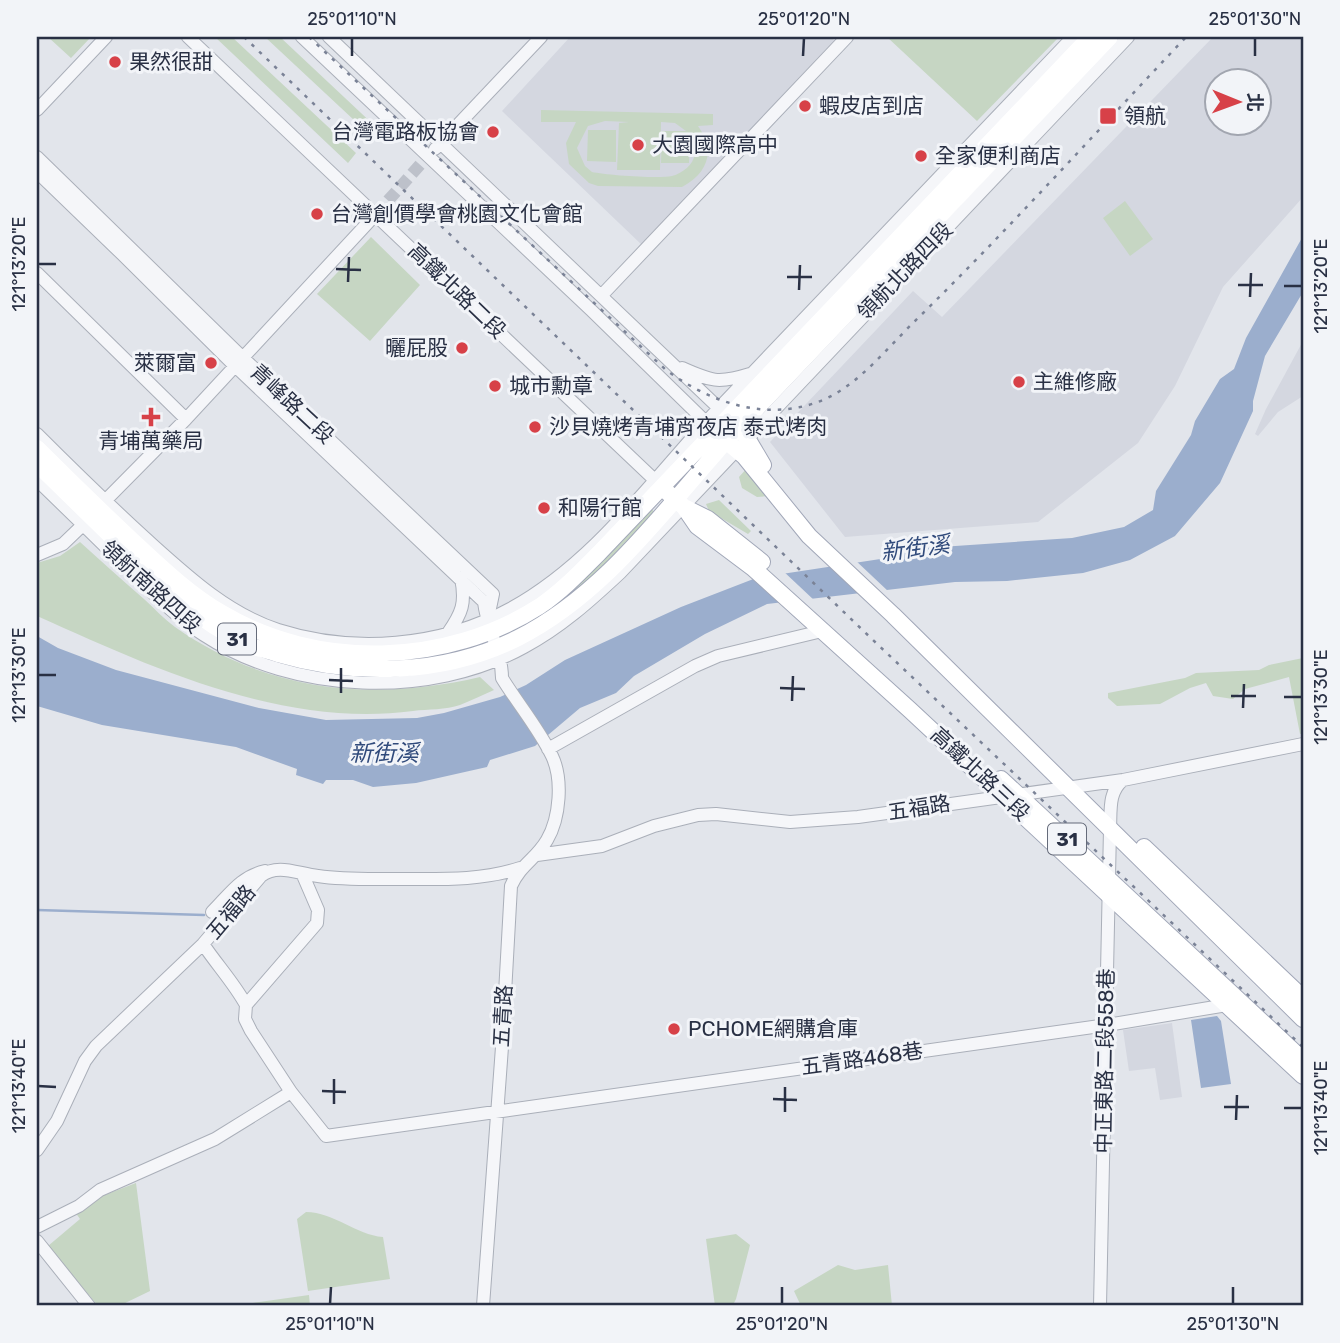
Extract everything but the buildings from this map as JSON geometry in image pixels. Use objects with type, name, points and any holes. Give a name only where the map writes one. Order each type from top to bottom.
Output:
[{"type":"main road","name":"領航北路四段","points":[[669,493],[1090,37]]},
{"type":"main road","name":"領航北路四段","points":[[727,429],[1110,37]]},
{"type":"main road","points":[[727,429],[766,469],[840,561],[1110,822],[1303,998]]},
{"type":"main road","name":"領航南路四段","points":[[37,448],[95,513]]},
{"type":"main road","name":"領航南路四段","points":[[37,464],[188,590],[221,612],[253,630],[315,647],[354,654],[395,654],[455,643],[494,640],[546,622],[578,600],[613,566],[669,493]]},
{"type":"main road","name":"高鐵北路三段","points":[[669,493],[708,519],[821,625],[876,669],[1108,886],[1227,1005],[1303,1076]]},
{"type":"main road","name":"31","points":[[1110,822],[1303,1019]]},
{"type":"main road","name":"高鐵北路三段","points":[[1108,886],[1303,1060]]},
{"type":"street","points":[[37,110],[106,37]]},
{"type":"street","name":"高鐵北路二段","points":[[188,37],[669,493]]},
{"type":"street","points":[[302,37],[591,310],[727,429]]},
{"type":"street","points":[[329,37],[670,362],[727,429]]},
{"type":"street","points":[[428,157],[541,37]]},
{"type":"street","points":[[601,296],[847,37]]},
{"type":"street","name":"領航北路四段","points":[[727,429],[754,373],[1073,37]]},
{"type":"street","name":"領航北路四段","points":[[669,493],[727,429],[1128,37]]},
{"type":"street","name":"青峰路二段","points":[[37,157],[238,361],[484,602],[494,640]]},
{"type":"street","name":"青峰路二段","points":[[37,172],[122,254],[493,594],[494,640]]},
{"type":"street","points":[[37,555],[63,544],[95,513],[376,214]]},
{"type":"street","points":[[37,274],[186,419]]},
{"type":"street","points":[[670,362],[711,381],[754,373]]},
{"type":"street","name":"領航南路四段","points":[[37,434],[162,602],[204,635],[270,666],[346,682],[391,683],[457,673],[494,640],[512,608],[574,566],[669,493]]},
{"type":"street","name":"領航南路四段","points":[[37,480],[95,513],[176,567],[212,596],[250,618],[278,630],[319,640],[352,644],[402,642],[448,633],[494,640]]},
{"type":"street","points":[[448,633],[463,608],[461,578]]},
{"type":"street","points":[[547,746],[695,666],[718,656],[821,625]]},
{"type":"street","points":[[494,640],[502,678],[547,746],[554,759],[557,775],[558,803],[555,822],[537,855],[520,868]]},
{"type":"street","name":"五福路","points":[[537,855],[602,846],[654,826],[698,815],[716,814],[790,822],[881,814],[1124,780],[1303,744]]},
{"type":"street","name":"中正東路二段558巷","points":[[1100,1306],[1110,822],[1112,794],[1115,787],[1124,780]]},
{"type":"street","name":"五福路","points":[[37,1150],[57,1121],[85,1061],[96,1046],[203,944],[269,870],[334,878],[433,879],[502,874],[520,868]]},
{"type":"street","name":"五青路","points":[[483,1306],[502,1047],[509,905],[511,886],[520,868]]},
{"type":"street","points":[[212,912],[242,879],[269,870]]},
{"type":"street","points":[[246,1005],[317,923],[318,910],[302,873]]},
{"type":"street","points":[[37,1227],[79,1206],[100,1190],[215,1139],[291,1092],[251,1031],[245,1019],[246,1005],[235,985],[218,967],[203,944]]},
{"type":"street","name":"五青路468巷","points":[[291,1092],[326,1136],[1227,1005]]},
{"type":"street","points":[[37,1241],[89,1306]]},
{"type":"shaded area","name":"大園國際高中","points":[[570,37],[830,37],[836,42],[643,246],[502,111]]},
{"type":"shaded area","points":[[1213,37],[1303,37],[1303,197],[1223,287],[1175,386],[1138,443],[1038,522],[845,537],[770,442],[913,291],[942,317]]},
{"type":"shaded area","points":[[1303,341],[1303,396],[1278,412],[1258,436],[1255,434],[1266,409]]},
{"type":"shaded area","points":[[1172,1023],[1182,1097],[1160,1100],[1155,1068],[1129,1071],[1123,1030]]},
{"type":"green space","points":[[48,37],[91,37],[71,58]]},
{"type":"green space","points":[[215,37],[232,37],[356,153],[348,163]]},
{"type":"green space","points":[[265,37],[280,37],[377,128],[370,135]]},
{"type":"green space","points":[[887,37],[1059,37],[977,121]]},
{"type":"green space","points":[[541,110],[713,114],[713,125],[698,126],[707,144],[706,161],[698,175],[682,187],[598,186],[589,183],[569,164],[566,143],[576,122],[541,122]],"holes":[[[605,121],[629,122],[619,123],[617,170],[660,170],[661,122],[675,123],[686,131],[662,131],[661,163],[689,163],[690,133],[696,145],[692,162],[680,173],[665,177],[599,173],[592,172],[585,166],[577,148],[588,126]]]},
{"type":"green space","points":[[588,130],[616,130],[616,162],[587,161]]},
{"type":"green space","points":[[1125,201],[1153,239],[1130,256],[1103,218]]},
{"type":"green space","points":[[371,237],[420,285],[370,341],[317,294]]},
{"type":"green space","points":[[748,467],[770,496],[757,497],[742,488],[739,477]]},
{"type":"green space","points":[[719,500],[751,531],[748,534],[709,511],[706,504]]},
{"type":"green space","points":[[650,510],[653,510],[653,513],[579,591],[542,617],[540,613],[577,587]]},
{"type":"green space","points":[[80,542],[175,627],[210,649],[246,666],[322,686],[400,689],[480,677],[494,690],[449,708],[364,714],[315,711],[267,702],[172,673],[37,616],[37,563],[60,556]]},
{"type":"green space","points":[[1303,658],[1303,733],[1300,734],[1289,677],[1245,689],[1233,699],[1213,696],[1206,683],[1160,704],[1117,706],[1108,698],[1108,693],[1185,678],[1196,673],[1259,670],[1269,665]]},
{"type":"green space","points":[[136,1183],[150,1291],[119,1306],[98,1306],[48,1246],[80,1219],[75,1212],[102,1196]]},
{"type":"green space","points":[[306,1212],[326,1216],[383,1237],[390,1279],[308,1291],[297,1219]]},
{"type":"green space","points":[[736,1234],[750,1245],[736,1299],[734,1303],[715,1306],[706,1239]]},
{"type":"green space","points":[[838,1265],[855,1270],[888,1265],[892,1306],[801,1306],[794,1291]]},
{"type":"green space","points":[[309,1295],[310,1306],[232,1306]]},
{"type":"water","name":"新街溪","points":[[1303,236],[1303,292],[1265,356],[1253,401],[1253,411],[1220,483],[1175,536],[1130,560],[1083,573],[1007,581],[955,582],[767,604],[705,634],[634,676],[616,693],[580,708],[535,746],[490,760],[487,767],[416,783],[373,787],[353,780],[326,780],[323,784],[296,775],[297,769],[236,747],[102,725],[37,706],[37,636],[58,648],[116,670],[259,708],[326,720],[417,718],[500,697],[526,685],[565,660],[681,607],[756,578],[887,558],[911,549],[1072,538],[1124,527],[1153,510],[1156,491],[1191,435],[1195,421],[1220,379],[1234,369],[1246,338]]},
{"type":"water","points":[[1217,1016],[1221,1021],[1231,1084],[1201,1088],[1191,1020]]},
{"type":"pier","points":[[854,559],[889,592],[865,595],[828,562]]},
{"type":"pier","points":[[782,570],[815,601],[787,605],[754,575]]},
{"type":"waterway","points":[[37,910],[204,915]]},
{"type":"tunnel","points":[[376,214],[427,157]]},
{"type":"railway","points":[[244,37],[873,640],[1303,1047]]},
{"type":"railway","points":[[309,37],[666,370],[718,399],[756,409],[775,410],[815,403],[830,397],[857,379],[951,286],[1186,37]]},
{"type":"place","name":"果然很甜","points":[[115,62]]},
{"type":"place","name":"蝦皮店到店","points":[[805,106]]},
{"type":"place","name":"領航","points":[[1108,116]]},
{"type":"place","name":"台灣電路板協會","points":[[493,132]]},
{"type":"place","name":"大園國際高中","points":[[638,145]]},
{"type":"place","name":"全家便利商店","points":[[921,156]]},
{"type":"place","name":"台灣創價學會桃園文化會館","points":[[317,214]]},
{"type":"place","name":"曬屁股","points":[[462,348]]},
{"type":"place","name":"萊爾富","points":[[211,363]]},
{"type":"place","name":"主維修廠","points":[[1019,382]]},
{"type":"place","name":"城市勳章","points":[[495,386]]},
{"type":"place","name":"青埔萬藥局","points":[[151,417]]},
{"type":"place","name":"沙貝燒烤青埔宵夜店 泰式烤肉","points":[[535,427]]},
{"type":"place","name":"和陽行館","points":[[544,508]]},
{"type":"place","name":"PCHOME網購倉庫","points":[[674,1029]]}]
